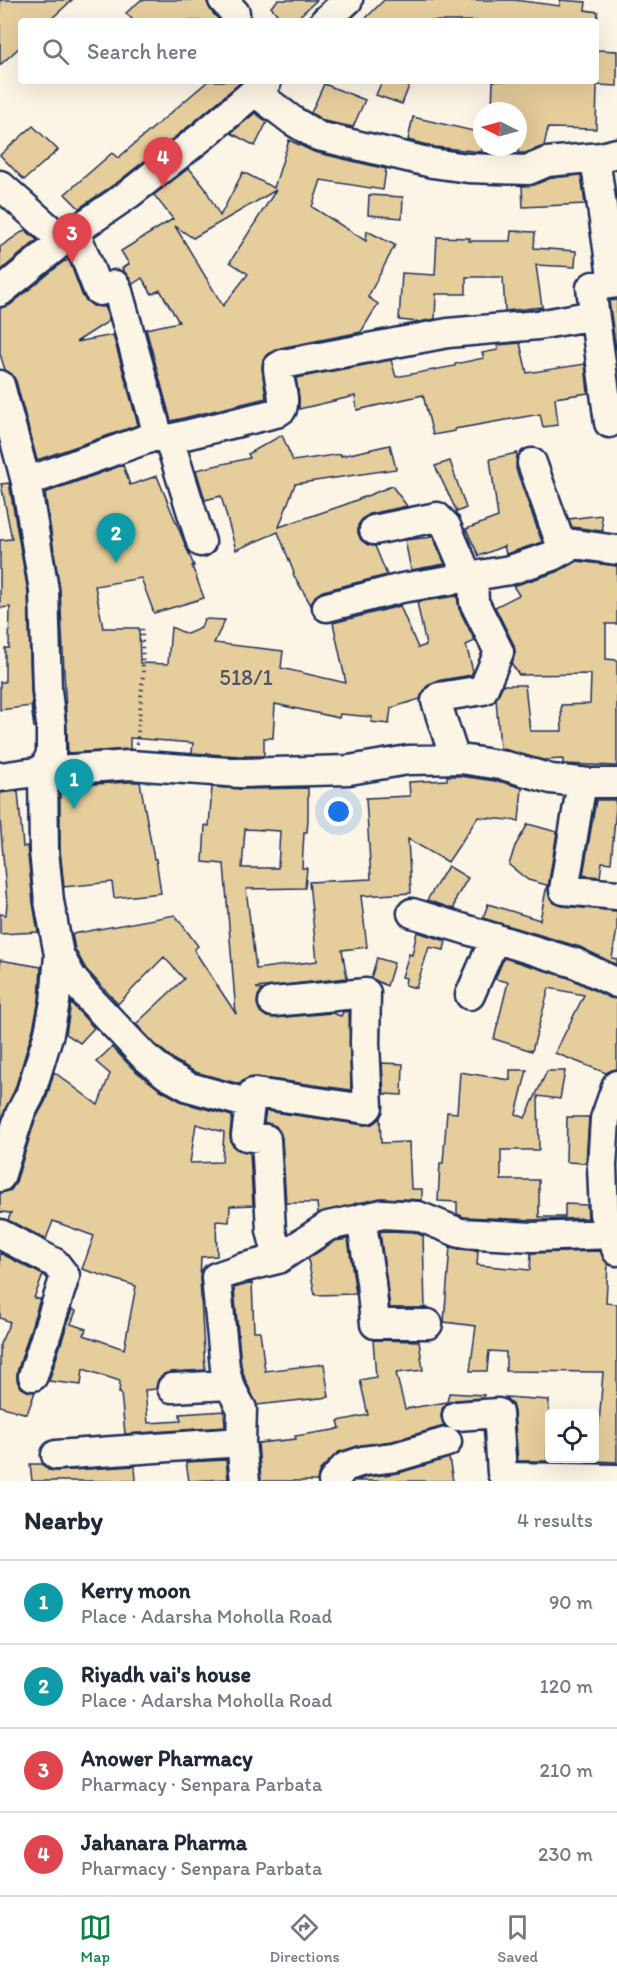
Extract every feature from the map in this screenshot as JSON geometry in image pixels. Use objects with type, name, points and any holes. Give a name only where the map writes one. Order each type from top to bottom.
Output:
[{"type":"street","points":[[328,18],[348,0]]},
{"type":"street","points":[[0,292],[69,236],[139,186],[204,135],[261,86],[293,121],[318,136],[432,163],[468,168],[528,170],[547,162],[606,155],[615,283],[591,288],[609,423]]},
{"type":"street","points":[[0,186],[69,236],[98,290],[115,285],[117,288],[164,437],[201,542]]},
{"type":"street","points":[[26,482],[164,437],[276,413],[282,409],[284,404],[278,379],[278,367],[283,364],[448,333],[538,325],[594,315]]},
{"type":"street","points":[[0,386],[26,482],[44,590],[51,734],[51,754],[43,771],[44,850],[49,901],[59,955],[55,1002],[48,1033],[30,1095],[20,1114],[0,1178]]},
{"type":"street","points":[[532,462],[560,542],[617,550]]},
{"type":"street","points":[[374,530],[437,517],[446,526],[470,577],[474,602],[499,652],[483,690],[439,697],[436,701],[455,759]]},
{"type":"street","points":[[327,607],[402,588],[510,570],[552,556],[574,544]]},
{"type":"street","points":[[0,777],[43,771],[135,765],[241,773],[349,770],[408,760],[455,759],[506,766],[551,779],[617,783]]},
{"type":"street","points":[[582,782],[564,890],[617,894]]},
{"type":"street","points":[[412,913],[575,963],[617,983]]},
{"type":"street","points":[[470,995],[495,938]]},
{"type":"street","points":[[59,955],[72,978],[88,997],[144,1056],[167,1075],[189,1086],[250,1104]]},
{"type":"street","points":[[273,1002],[366,993],[365,1042],[368,1107],[363,1110],[253,1093],[246,1136],[266,1139],[271,1230],[278,1259]]},
{"type":"street","points":[[245,1481],[241,1442],[242,1409],[229,1385],[219,1322],[216,1277],[278,1259],[328,1226],[383,1214],[418,1216],[460,1233],[614,1242],[604,1214],[602,1166],[604,1119],[617,1085]]},
{"type":"street","points":[[361,1218],[375,1324],[428,1324]]},
{"type":"street","points":[[0,1234],[55,1263],[65,1276],[33,1376]]},
{"type":"street","points":[[172,1388],[229,1385]]},
{"type":"street","points":[[333,1481],[345,1467],[363,1461],[395,1457],[452,1429],[498,1413],[502,1473],[508,1479],[617,1479]]},
{"type":"street","points":[[56,1455],[241,1442]]},
{"type":"path","points":[[135,765],[143,675],[142,627]]},
{"type":"building","points":[[0,0],[72,0],[52,18],[18,18],[18,49],[0,65]]},
{"type":"building","points":[[141,0],[206,0],[217,18],[131,18],[126,13]]},
{"type":"building","points":[[278,0],[317,0],[297,18],[280,18],[271,7]]},
{"type":"building","points":[[384,0],[514,0],[560,6],[560,0],[586,2],[585,10],[598,12],[597,18],[366,18]]},
{"type":"building","points":[[599,50],[617,51],[617,86],[597,85],[596,129],[548,128],[544,146],[527,152],[527,102],[492,102],[493,84],[599,84]]},
{"type":"building","points":[[204,84],[238,84],[119,181],[79,208],[65,194],[112,153],[118,158]]},
{"type":"building","points":[[324,84],[365,100],[353,127],[324,121],[311,113]]},
{"type":"building","points":[[381,84],[410,84],[402,104],[376,95]]},
{"type":"building","points":[[255,113],[267,122],[255,146],[231,133]]},
{"type":"building","points":[[413,117],[473,131],[473,151],[435,147],[408,140]]},
{"type":"building","points":[[33,126],[58,150],[24,180],[0,155]]},
{"type":"building","points":[[289,140],[314,152],[386,169],[383,190],[321,180],[312,207],[366,241],[367,231],[395,245],[368,297],[378,304],[361,332],[280,348],[269,353],[263,360],[262,368],[266,398],[171,421],[146,329],[179,322],[160,290],[152,294],[142,278],[133,284],[122,268],[129,264],[121,251],[173,219],[154,195],[189,168],[205,188],[220,216],[243,172],[274,188]],"holes":[[[276,190],[230,262],[248,274],[223,306],[175,226],[193,238]]]},
{"type":"building","points":[[581,175],[585,204],[523,207],[522,186],[534,185],[551,178]]},
{"type":"building","points":[[369,195],[403,197],[402,218],[368,215]]},
{"type":"building","points":[[25,230],[37,240],[0,271],[0,247]]},
{"type":"building","points":[[511,231],[535,232],[534,248],[576,251],[575,267],[536,265],[542,307],[505,311],[503,277],[466,277],[466,294],[436,294],[435,319],[419,322],[399,320],[402,273],[435,275],[437,237],[470,238],[469,241],[510,241]]},
{"type":"building","points":[[69,260],[83,297],[93,306],[105,307],[109,321],[76,342],[113,335],[138,425],[37,460],[16,381],[12,374],[5,370],[0,354],[0,308],[10,305],[63,262]]},
{"type":"building","points":[[617,300],[617,349],[616,349],[609,301]]},
{"type":"building","points":[[520,343],[527,373],[585,364],[588,393],[555,398],[558,425],[543,427],[540,414],[433,435],[423,395],[357,410],[355,396],[299,409],[296,378],[391,360],[396,377],[455,366],[455,364],[484,358],[482,353],[498,350],[497,345]]},
{"type":"building","points":[[282,435],[293,461],[341,454],[341,456],[390,445],[396,469],[295,484],[279,527],[392,486],[407,506],[370,514],[358,525],[361,540],[368,545],[375,546],[387,575],[323,591],[315,596],[311,605],[293,574],[278,532],[236,550],[221,496],[205,500],[196,470],[250,458],[248,454]]},
{"type":"building","points":[[517,453],[516,469],[542,542],[506,554],[504,546],[479,556],[466,529],[498,517],[490,459]]},
{"type":"building","points":[[450,461],[466,508],[457,512],[435,466]]},
{"type":"building","points":[[123,465],[130,485],[157,476],[194,566],[192,566],[204,598],[154,613],[141,578],[95,586],[103,628],[139,628],[140,663],[168,664],[171,627],[187,634],[201,628],[204,619],[225,620],[214,643],[283,651],[281,668],[346,683],[333,623],[400,606],[418,648],[426,645],[417,602],[457,596],[459,609],[475,641],[466,645],[473,671],[471,675],[436,681],[426,687],[420,699],[391,708],[389,724],[371,722],[372,717],[340,714],[339,718],[275,704],[273,738],[264,738],[264,756],[192,753],[193,743],[130,738],[130,749],[68,753],[60,590],[45,493]]},
{"type":"building","points":[[9,483],[28,592],[34,728],[31,706],[0,710],[0,682],[5,682],[5,648],[9,648],[10,607],[0,608],[0,540],[12,539],[1,484]]},
{"type":"building","points":[[601,515],[603,531],[572,527],[569,519]]},
{"type":"building","points":[[433,537],[445,564],[411,570],[405,540]]},
{"type":"building","points":[[577,561],[617,566],[617,624],[606,624],[606,659],[617,660],[617,766],[563,764],[563,759],[543,760],[500,748],[496,699],[503,685],[525,685],[530,731],[562,731],[561,705],[590,704],[591,674],[519,675],[512,664],[514,645],[495,607],[519,595],[513,586],[557,572]]},
{"type":"building","points":[[447,776],[460,776],[502,782],[522,788],[519,821],[478,817],[448,862],[408,839],[411,893],[361,896],[367,947],[342,950],[347,978],[256,988],[262,990],[257,1004],[260,1012],[267,1017],[332,1013],[341,1016],[343,1012],[349,1011],[351,1090],[255,1077],[244,1080],[240,1084],[195,1072],[176,1061],[155,1044],[136,1024],[184,979],[164,957],[118,1004],[86,969],[75,949],[72,934],[175,915],[198,946],[194,950],[236,1014],[224,864],[203,862],[205,825],[209,826],[212,787],[308,788],[308,819],[307,832],[304,832],[302,868],[307,868],[305,888],[246,889],[256,969],[317,961],[309,882],[371,879],[366,798],[410,796],[409,782],[447,780]],"holes":[[[245,829],[280,831],[278,868],[242,868]]]},
{"type":"building","points":[[140,782],[161,893],[114,898],[112,882],[64,887],[60,850],[60,786]]},
{"type":"building","points":[[18,791],[23,847],[27,846],[38,932],[0,934],[0,914],[6,915],[7,903],[0,793]]},
{"type":"building","points":[[596,800],[615,800],[616,807],[611,863],[602,862],[600,877],[583,875]]},
{"type":"building","points":[[528,824],[557,832],[548,887],[549,896],[554,903],[562,906],[617,911],[617,929],[612,958],[617,959],[617,965],[580,947],[483,918],[488,904],[540,920],[547,885],[528,880],[509,865],[515,846]]},
{"type":"building","points":[[448,866],[468,878],[456,898],[454,909],[427,900]]},
{"type":"building","points":[[417,932],[446,941],[444,950],[429,947],[416,988],[405,985],[406,978],[402,977],[409,954],[412,955]]},
{"type":"building","points":[[377,958],[394,963],[387,986],[371,978]]},
{"type":"building","points":[[504,958],[569,978],[610,998],[617,999],[617,1069],[606,1073],[555,1053],[584,995],[549,988],[532,1051],[494,1039],[508,982],[495,979]]},
{"type":"building","points":[[0,960],[41,967],[39,1000],[33,1029],[15,1089],[0,1122]]},
{"type":"building","points":[[71,1003],[94,1028],[80,1043],[66,1034]]},
{"type":"building","points":[[112,1047],[133,1069],[159,1089],[184,1103],[232,1116],[231,1143],[236,1149],[250,1153],[253,1205],[230,1206],[229,1222],[216,1221],[217,1256],[201,1257],[205,1370],[164,1374],[158,1380],[156,1389],[145,1390],[148,1423],[181,1421],[180,1414],[224,1411],[225,1427],[125,1434],[121,1393],[119,1393],[120,1381],[83,1369],[81,1385],[49,1381],[72,1309],[76,1311],[71,1324],[86,1329],[84,1335],[124,1349],[136,1286],[82,1269],[94,1236],[53,1221],[46,1239],[8,1220],[11,1213],[0,1212],[0,1193],[11,1190],[16,1182],[35,1120],[46,1100],[54,1072],[98,1105],[110,1074],[96,1062]],"holes":[[[196,1124],[224,1132],[222,1162],[190,1163]]]},
{"type":"building","points":[[382,1063],[403,1064],[402,1095],[384,1094]]},
{"type":"building","points":[[510,1070],[527,1070],[516,1114],[525,1118],[547,1071],[565,1071],[560,1099],[538,1096],[539,1150],[501,1150],[501,1180],[539,1180],[539,1217],[565,1217],[565,1204],[587,1205],[588,1218],[533,1220],[464,1217],[457,1214],[457,1202],[438,1201],[440,1163],[443,1163],[447,1112],[457,1113],[460,1072],[510,1080]]},
{"type":"building","points":[[266,1111],[364,1125],[372,1124],[380,1118],[381,1143],[409,1142],[411,1189],[422,1189],[422,1200],[380,1198],[318,1213],[317,1203],[286,1203],[282,1138],[276,1126],[264,1122]]},
{"type":"building","points":[[567,1117],[589,1117],[586,1163],[566,1162]]},
{"type":"building","points":[[380,1232],[414,1232],[423,1236],[425,1308],[390,1308]]},
{"type":"building","points":[[348,1239],[356,1294],[315,1295],[308,1259],[335,1241]]},
{"type":"building","points":[[450,1247],[478,1251],[477,1265],[530,1270],[531,1253],[600,1251],[608,1264],[606,1303],[617,1304],[617,1462],[599,1461],[603,1372],[506,1371],[506,1352],[489,1351],[487,1371],[470,1371],[476,1326],[444,1322]]},
{"type":"building","points":[[0,1253],[43,1275],[34,1298],[40,1299],[17,1372],[20,1387],[35,1392],[27,1414],[0,1406],[0,1344],[10,1322],[0,1318]]},
{"type":"building","points":[[252,1283],[254,1331],[260,1331],[265,1371],[324,1364],[329,1397],[257,1405],[241,1365],[234,1288]]},
{"type":"building","points":[[373,1340],[419,1341],[423,1370],[396,1373],[405,1409],[447,1402],[449,1393],[484,1395],[483,1398],[447,1403],[442,1409],[441,1417],[444,1426],[392,1441],[361,1445],[339,1452],[320,1470],[317,1481],[261,1481],[258,1443],[296,1439],[295,1436],[334,1430],[340,1428],[338,1421],[368,1415],[360,1380],[376,1377]]},
{"type":"building","points":[[505,1397],[549,1400],[549,1409],[545,1409],[545,1461],[518,1461],[512,1404]]},
{"type":"building","points":[[449,1458],[453,1481],[355,1481],[399,1473]]},
{"type":"building","points":[[226,1460],[228,1479],[189,1481],[186,1462]]},
{"type":"building","points":[[30,1464],[42,1464],[48,1470],[57,1471],[135,1466],[136,1481],[32,1481]]},
{"type":"place","name":"Jahanara Pharma","points":[[163,187]]},
{"type":"place","name":"Anower Pharmacy","points":[[72,263]]},
{"type":"place","name":"Riyadh vai's house","points":[[116,563]]},
{"type":"place","name":"Kerry moon","points":[[74,809]]}]
